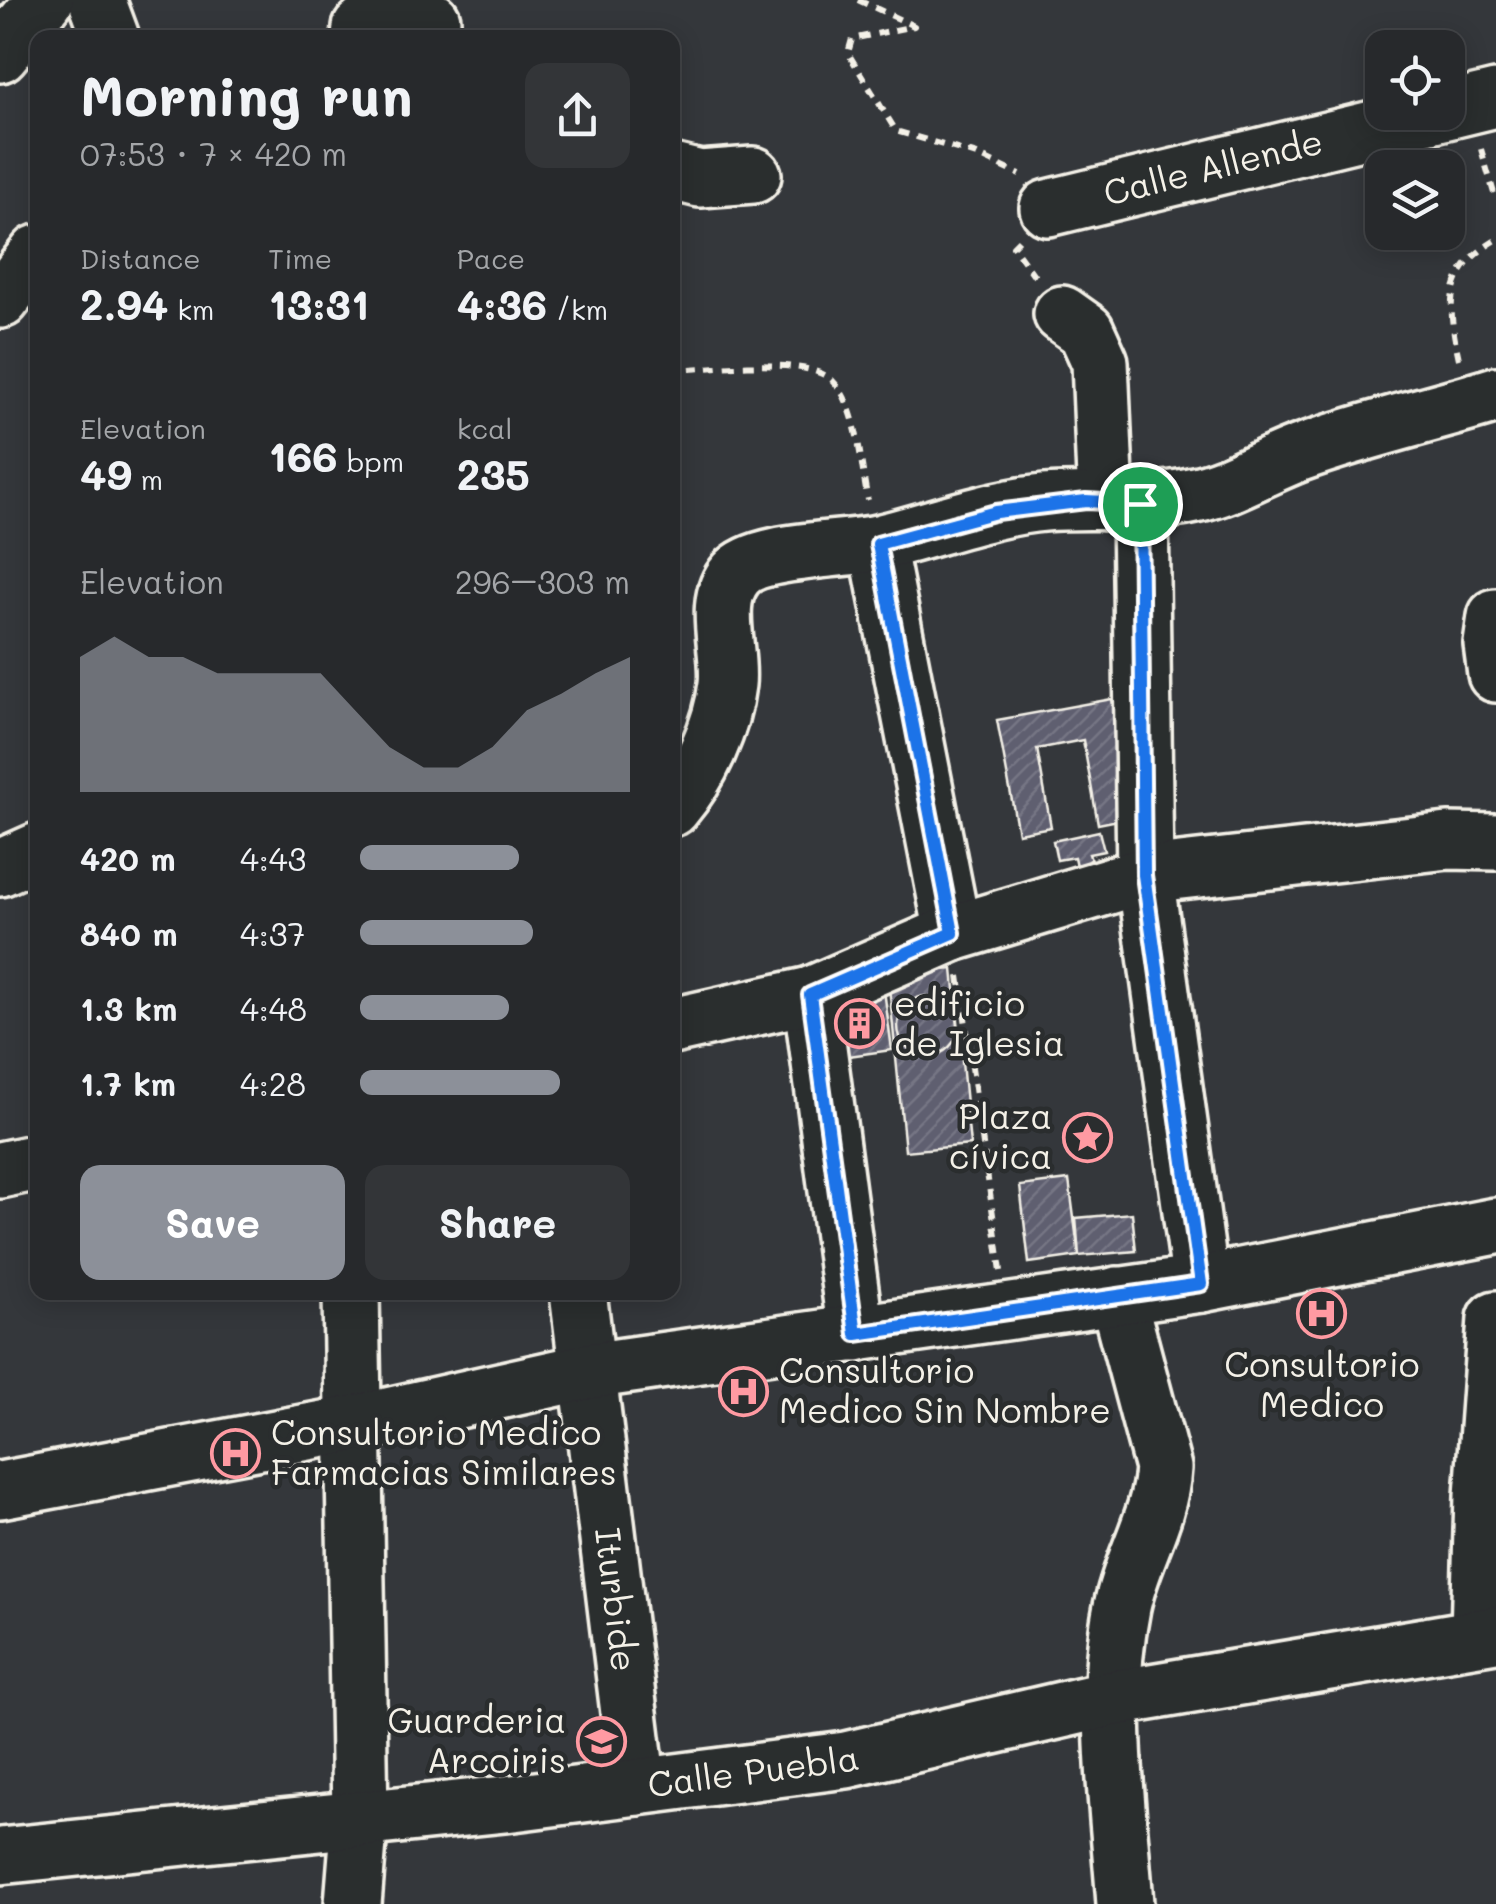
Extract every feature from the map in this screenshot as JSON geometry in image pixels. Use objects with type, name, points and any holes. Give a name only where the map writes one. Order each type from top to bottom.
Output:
[{"type":"street","points":[[0,54],[45,0]]},
{"type":"street","points":[[97,0],[107,30]]},
{"type":"street","points":[[361,30],[372,20],[433,19]]},
{"type":"street","name":"Calle Allende","points":[[1048,208],[1482,103]]},
{"type":"street","points":[[680,174],[700,179],[753,176]]},
{"type":"street","points":[[0,300],[30,263]]},
{"type":"street","points":[[1062,314],[1086,331],[1100,362],[1123,503],[1144,875],[1201,1284]]},
{"type":"street","points":[[680,797],[696,774],[718,724],[727,683],[724,604],[728,585],[740,569],[765,560],[878,544],[1042,503],[1123,503],[1234,484],[1305,451],[1483,399]]},
{"type":"street","points":[[878,544],[953,933]]},
{"type":"street","points":[[1496,617],[1492,644],[1496,674]]},
{"type":"street","points":[[680,1024],[810,995],[953,933],[1144,875],[1411,844],[1496,842]]},
{"type":"street","points":[[0,868],[30,855]]},
{"type":"street","points":[[810,995],[856,1334]]},
{"type":"street","points":[[0,1170],[30,1164]]},
{"type":"street","points":[[0,1490],[356,1423],[589,1371],[1201,1284],[1496,1226]]},
{"type":"street","points":[[1117,1295],[1163,1468],[1162,1498],[1123,1605],[1109,1699],[1126,1904]]},
{"type":"street","points":[[350,1300],[356,1423],[360,1817],[353,1904]]},
{"type":"street","name":"Iturbide","points":[[579,1300],[638,1787]]},
{"type":"street","points":[[1488,1634],[1496,1319]]},
{"type":"street","name":"Calle Puebla","points":[[0,1856],[638,1787],[846,1760],[1109,1699],[1488,1634]]},
{"type":"path","points":[[858,0],[914,26],[852,39],[848,52],[896,131],[1015,170],[1048,208],[1013,246],[1062,314]]},
{"type":"path","points":[[1482,103],[1496,200]]},
{"type":"path","points":[[1483,399],[1450,300],[1458,274],[1476,252],[1496,240]]},
{"type":"path","points":[[680,370],[796,366],[832,379],[847,405],[878,544]]},
{"type":"path","points":[[953,933],[1006,1312]]},
{"type":"building","points":[[1112,699],[1133,817],[1098,824],[1083,740],[1037,749],[1051,827],[1018,833],[997,720]]},
{"type":"building","points":[[1099,831],[1104,851],[1089,854],[1092,863],[1076,866],[1074,857],[1057,860],[1053,841]]},
{"type":"building","points":[[953,969],[970,1145],[905,1151],[888,975]]},
{"type":"building","name":"edificio de Iglesia","points":[[884,990],[892,1050],[834,1058],[827,998]]},
{"type":"building","points":[[928,996],[949,1005],[958,1026],[949,1047],[928,1056],[907,1047],[898,1026],[907,1005]]},
{"type":"building","points":[[1069,1180],[1079,1256],[1029,1263],[1020,1186]]},
{"type":"building","points":[[1132,1213],[1136,1251],[1079,1256],[1076,1218]]},
{"type":"place","name":"edificio de Iglesia","points":[[859,1024]]},
{"type":"place","name":"Plaza cívica","points":[[1087,1137]]},
{"type":"place","name":"Consultorio Medico","points":[[1322,1313]]},
{"type":"place","name":"Consultorio Medico Sin Nombre","points":[[744,1391]]},
{"type":"place","name":"Consultorio Medico Farmacias Similares","points":[[236,1453]]},
{"type":"place","name":"Guarderia Arcoiris","points":[[601,1741]]},
{"type":"route","points":[[1042,503],[1140,504],[1144,875],[1201,1284],[856,1334],[810,995],[953,933],[878,544],[1042,503]]}]
